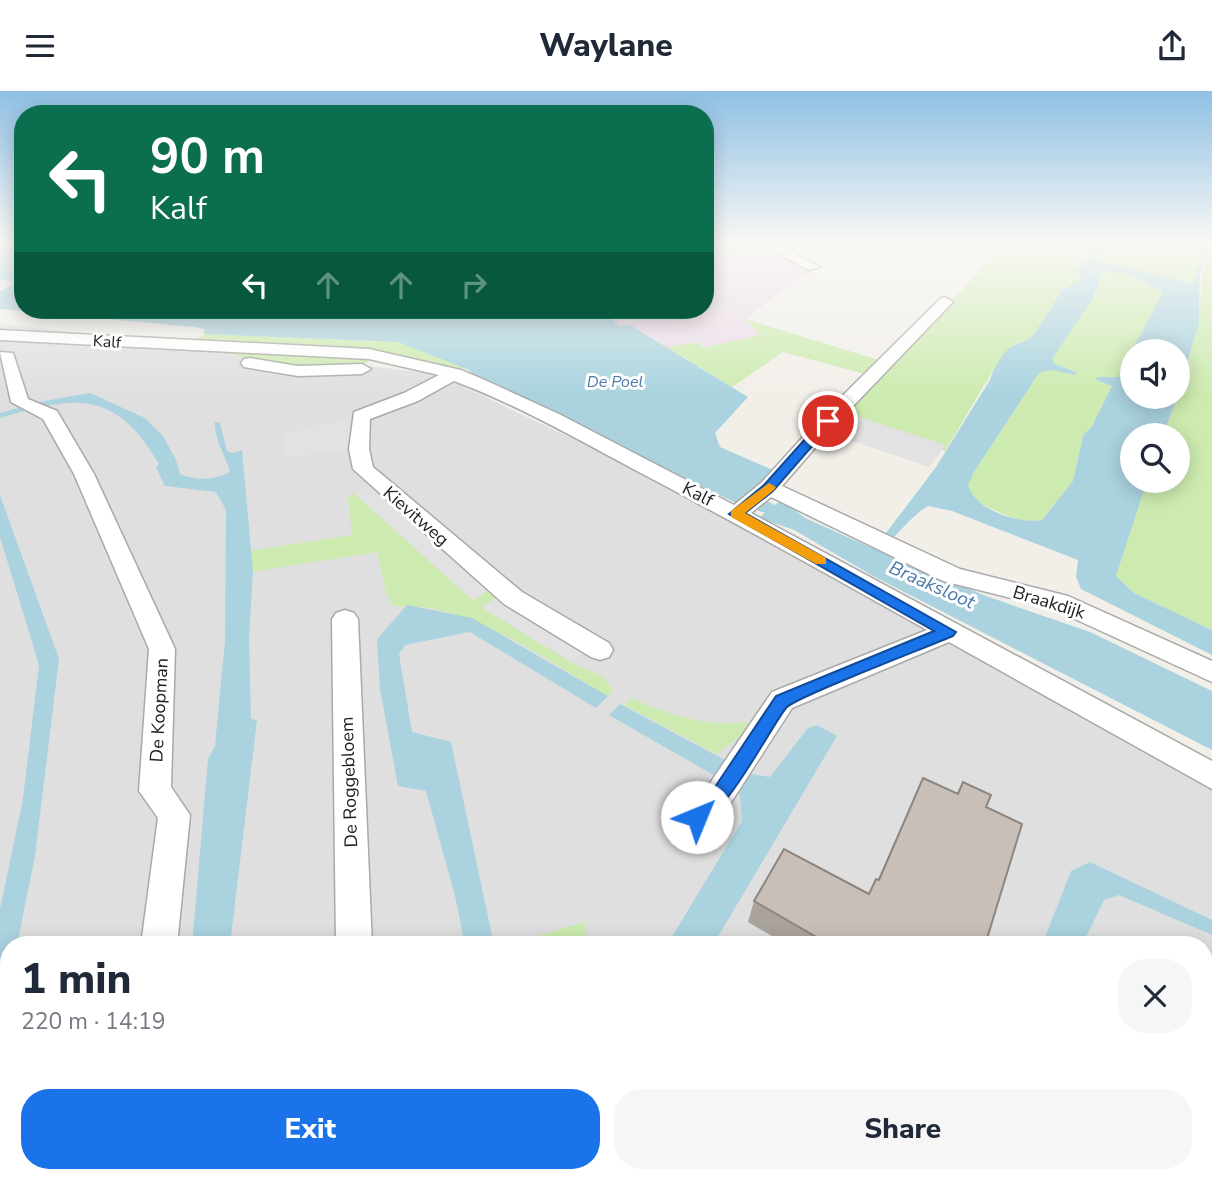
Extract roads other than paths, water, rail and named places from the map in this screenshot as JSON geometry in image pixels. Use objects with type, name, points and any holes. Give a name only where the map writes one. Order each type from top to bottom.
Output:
[{"type":"street","points":[[739,512],[766,490],[828,421],[945,302]]},
{"type":"street","name":"Kalf","points":[[0,335],[394,358],[455,374],[561,423],[739,512],[948,632],[1212,776]]},
{"type":"street","name":"De Koopman","points":[[0,357],[6,358],[20,402],[37,408],[84,474],[162,649],[155,791],[174,815],[160,936]]},
{"type":"street","name":"Kievitweg","points":[[455,374],[411,397],[361,416],[359,449],[363,469],[513,598],[600,650]]},
{"type":"street","name":"Braakdijk","points":[[766,490],[952,575],[1059,602],[1089,613],[1212,672]]},
{"type":"street","name":"De Roggebloem","points":[[345,619],[354,936]]},
{"type":"street","points":[[697,817],[722,792],[782,700],[948,632]]},
{"type":"water","points":[[0,294],[14,294],[14,310],[0,309]]},
{"type":"water","points":[[1060,294],[1094,294],[1052,359],[1055,364],[1076,372],[1076,375],[1050,370],[1039,373],[968,485],[972,494],[988,508],[1021,520],[1042,520],[1073,481],[1083,436],[1092,426],[1112,386],[1096,380],[1097,377],[1118,377],[1120,373],[1120,409],[1173,409],[1168,423],[1120,423],[1120,493],[1143,493],[1116,576],[1134,593],[1212,630],[1212,655],[1081,589],[1076,577],[1078,560],[952,511],[928,506],[910,520],[881,552],[986,596],[1090,632],[1212,691],[1212,750],[873,576],[794,530],[759,518],[765,513],[736,503],[474,376],[469,370],[398,342],[204,334],[205,329],[108,319],[612,319],[619,326],[630,325],[748,397],[715,433],[720,447],[775,471],[755,491],[770,498],[767,501],[775,505],[781,500],[805,518],[872,548],[936,467],[1003,355],[1011,347],[1034,334]]},
{"type":"water","points":[[1162,294],[1200,294],[1199,323],[1190,354],[1190,339],[1138,339]]},
{"type":"water","points":[[90,393],[145,418],[163,436],[180,474],[192,478],[218,477],[230,472],[218,442],[215,422],[220,423],[227,451],[232,453],[242,450],[253,572],[249,636],[251,719],[257,720],[231,936],[193,936],[208,759],[215,746],[225,640],[226,510],[216,492],[165,486],[156,468],[159,464],[143,440],[126,422],[109,410],[92,404],[72,403],[27,410],[0,418],[0,413],[39,402]]},
{"type":"water","points":[[0,495],[59,659],[35,856],[19,936],[0,936],[0,909],[23,799],[39,665],[0,537]]},
{"type":"water","points":[[407,605],[472,618],[608,696],[596,708],[470,632],[405,645],[399,654],[412,732],[451,742],[492,936],[463,936],[426,791],[398,786],[380,689],[377,639]]},
{"type":"water","points":[[620,704],[751,774],[770,777],[808,728],[817,725],[837,736],[718,936],[672,936],[742,821],[740,795],[717,777],[609,715]]},
{"type":"water","points":[[1090,862],[1212,920],[1212,935],[1119,895],[1104,900],[1086,936],[1046,936],[1071,871]]},
{"type":"water label","name":"De Poel","points":[[615,382]]},
{"type":"water label","name":"Braaksloot","points":[[932,585]]}]
